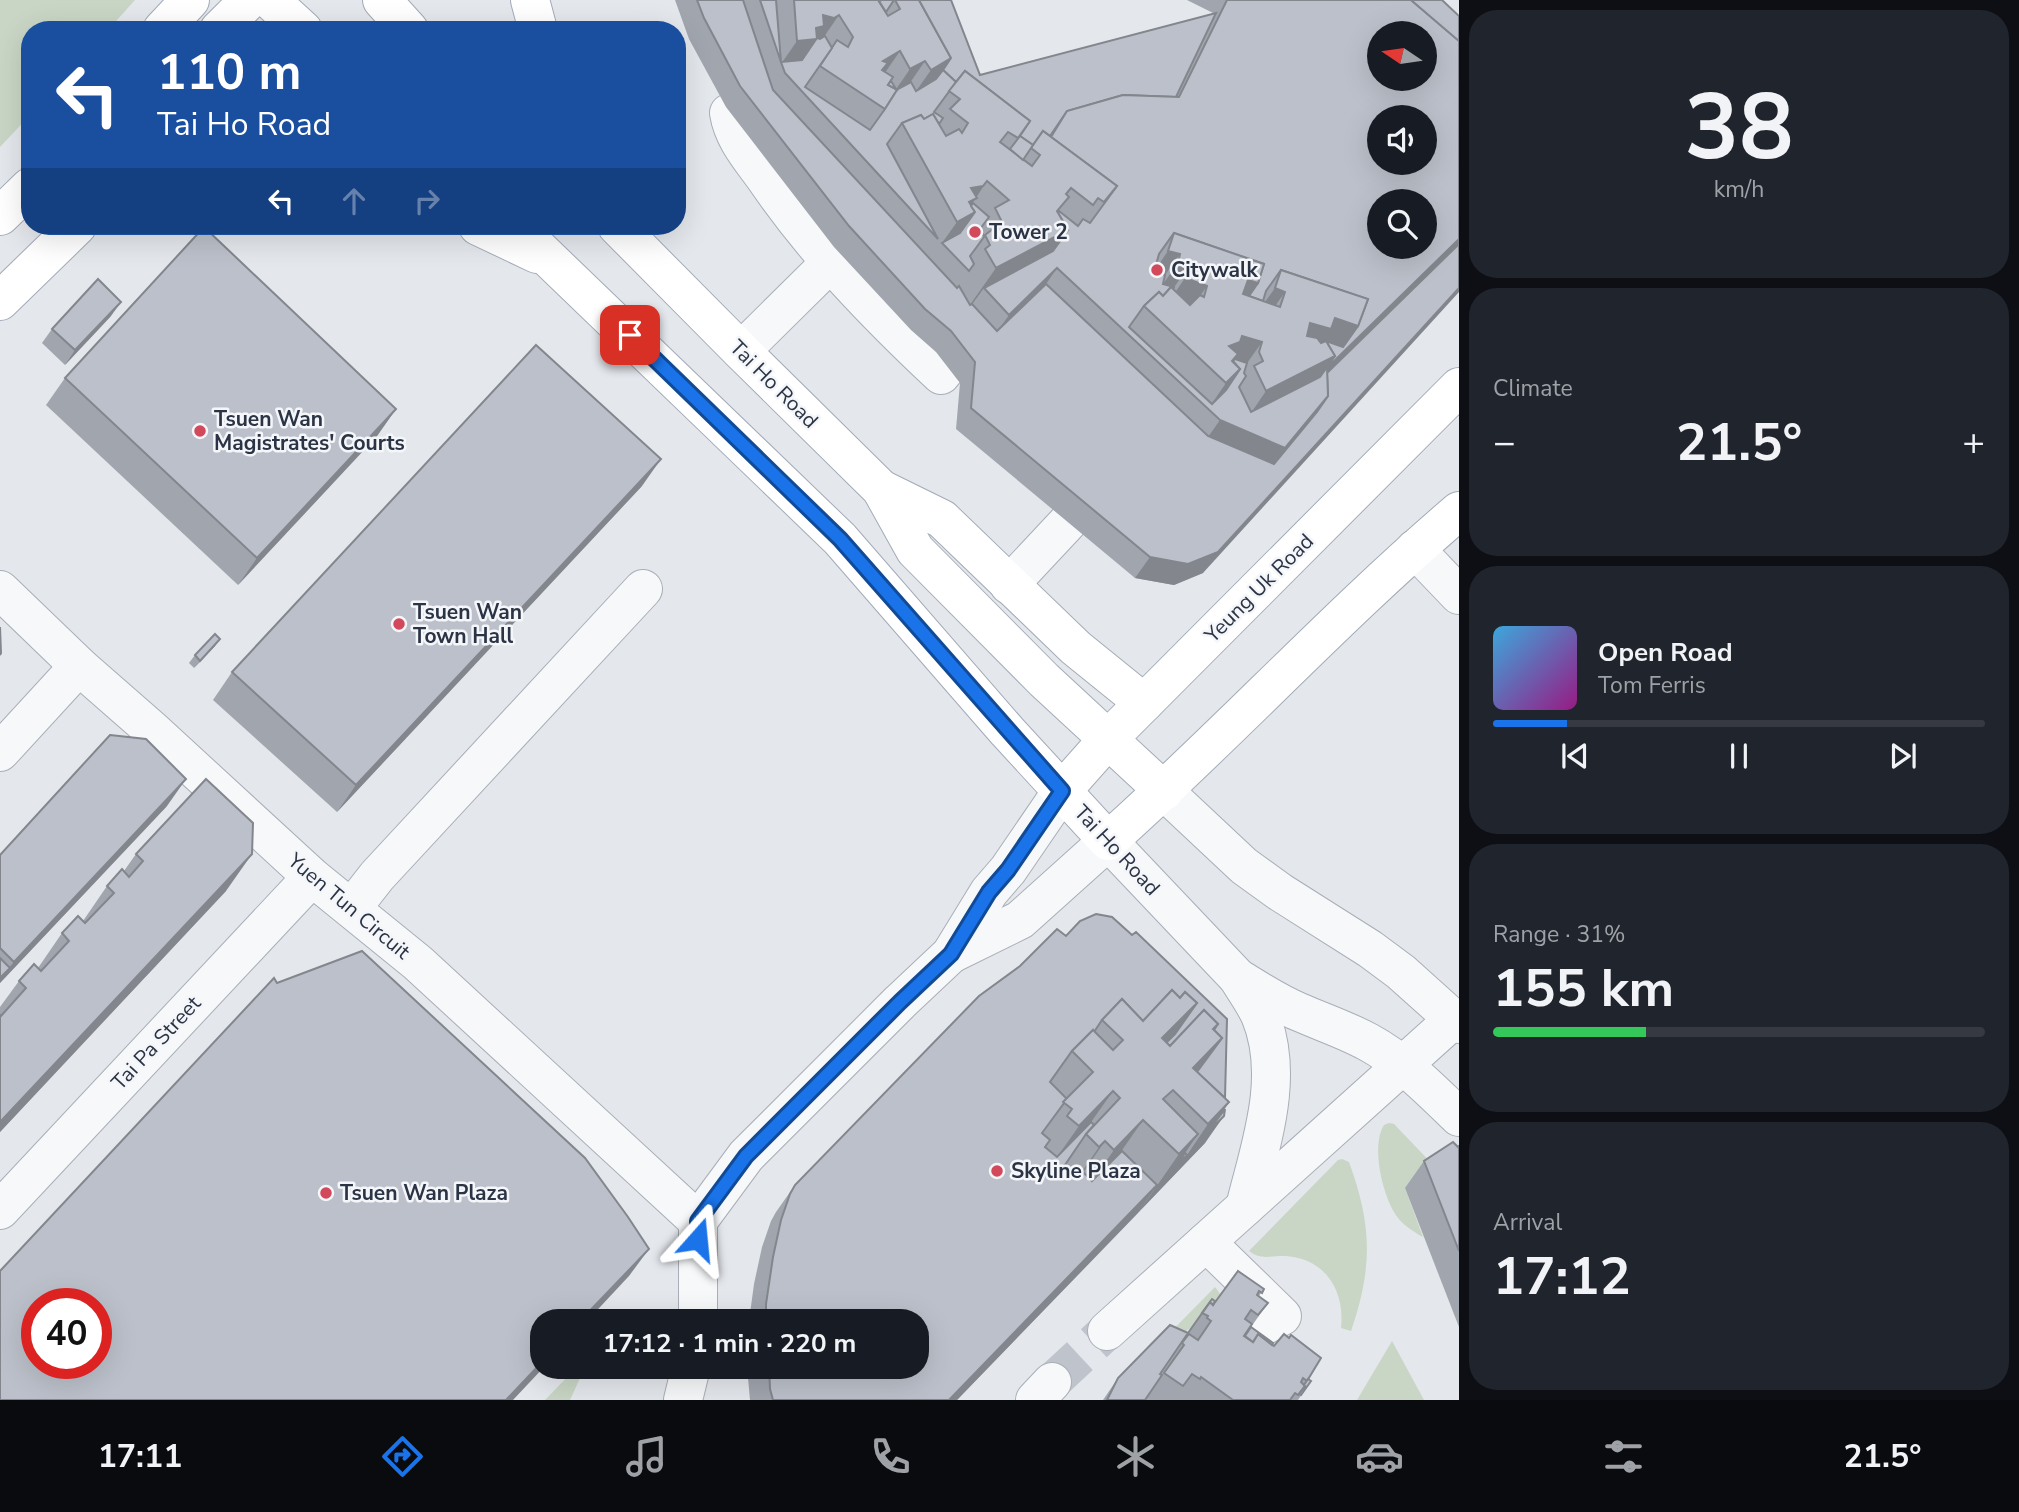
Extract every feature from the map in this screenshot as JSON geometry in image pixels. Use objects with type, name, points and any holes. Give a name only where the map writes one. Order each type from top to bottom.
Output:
[{"type":"main road","points":[[170,21],[190,0]]},
{"type":"main road","points":[[228,21],[249,0]]},
{"type":"main road","points":[[382,0],[401,21]]},
{"type":"main road","points":[[530,0],[536,21]]},
{"type":"main road","points":[[0,216],[21,196]]},
{"type":"main road","points":[[0,301],[68,235]]},
{"type":"main road","points":[[497,235],[554,262]]},
{"type":"main road","name":"Tai Ho Road","points":[[525,235],[840,539],[1108,841]]},
{"type":"main road","name":"Tai Ho Road","points":[[626,235],[881,489],[915,550],[1044,680],[1164,791]]},
{"type":"main road","name":"Yeung Uk Road","points":[[1062,791],[1144,703],[1459,387]]},
{"type":"main road","points":[[881,489],[942,519],[1076,648],[1144,703]]},
{"type":"main road","points":[[1108,841],[1164,791],[1415,549],[1459,511]]},
{"type":"street","points":[[729,113],[731,125],[740,142],[766,170],[782,204],[830,263],[896,324],[941,375],[945,370]]},
{"type":"street","points":[[741,351],[830,263]]},
{"type":"street","points":[[1009,585],[1068,522]]},
{"type":"street","points":[[1415,549],[1459,595]]},
{"type":"street","points":[[352,908],[377,876],[643,589]]},
{"type":"street","name":"Yuen Tun Circuit","points":[[0,590],[79,666],[312,877],[418,964],[698,1221]]},
{"type":"street","points":[[0,752],[79,666]]},
{"type":"street","points":[[698,1309],[698,1221],[746,1156],[951,954],[989,892],[1008,870],[1062,791]]},
{"type":"street","name":"Tai Ho Road","points":[[1107,1331],[1457,1022],[1401,972],[1370,949],[1244,866],[1164,791]]},
{"type":"street","points":[[951,954],[1020,920],[1108,841]]},
{"type":"street","name":"Tai Ho Road","points":[[1108,841],[1238,978],[1299,1012],[1370,1043],[1404,1066],[1459,1117]]},
{"type":"street","name":"Tai Pa Street","points":[[0,1210],[312,877]]},
{"type":"street","points":[[1238,978],[1259,1015],[1271,1062],[1268,1115],[1245,1207]]},
{"type":"street","points":[[1206,1242],[1282,1317],[1223,1348]]},
{"type":"street","points":[[683,1400],[688,1379]]},
{"type":"green space","points":[[0,0],[135,0],[116,21],[21,21],[21,125],[0,147]]},
{"type":"green space","points":[[1394,1124],[1436,1168],[1405,1188],[1423,1237],[1400,1220],[1386,1193],[1378,1144],[1384,1125]]},
{"type":"green space","points":[[1338,1160],[1349,1162],[1366,1226],[1366,1266],[1351,1331],[1341,1328],[1340,1302],[1330,1279],[1322,1270],[1300,1258],[1263,1257],[1249,1251]]},
{"type":"green space","points":[[1215,1287],[1223,1304],[1178,1337],[1151,1352]]},
{"type":"green space","points":[[1392,1341],[1424,1400],[1357,1400]]},
{"type":"green space","points":[[565,1379],[580,1379],[570,1400],[545,1400]]},
{"type":"building","points":[[697,0],[743,0],[773,90],[957,288],[959,286],[970,305],[972,304],[997,331],[1046,284],[1208,436],[1274,464],[1328,396],[1327,373],[1459,244],[1459,288],[1218,552],[1188,564],[1150,557],[971,408],[975,362],[951,331],[925,309],[849,226],[740,86]]},
{"type":"building","points":[[760,0],[776,0],[781,62]]},
{"type":"building","points":[[794,0],[878,0],[888,16],[900,9],[895,0],[919,0],[951,58],[931,70],[925,61],[910,69],[900,51],[883,61],[888,63],[882,70],[893,77],[888,85],[897,90],[885,109],[820,66],[837,40],[848,47],[853,37],[839,15],[834,18],[823,15],[824,26],[816,28],[817,39],[797,41]]},
{"type":"building","points":[[894,0],[886,12],[879,1]]},
{"type":"building","points":[[919,0],[951,0],[980,75],[1216,13],[1176,97],[1123,95],[1067,111],[1050,136],[1043,131],[1033,145],[1020,136],[1030,121],[965,71],[956,82],[943,70],[951,58]]},
{"type":"building","points":[[1227,0],[1411,0],[1436,21],[1367,21],[1367,91],[1437,91],[1437,22],[1459,41],[1459,239],[1327,368],[1328,396],[1285,448],[1220,420],[1057,268],[1009,315],[984,288],[1053,251],[1068,230],[1059,211],[1078,226],[1083,219],[1090,223],[1117,186],[1051,137],[1067,111],[1123,95],[1179,97]],"holes":[[[1174,233],[1264,264],[1258,283],[1249,296],[1263,301],[1266,291],[1281,270],[1368,299],[1358,326],[1343,347],[1326,341],[1335,356],[1320,377],[1251,412],[1239,387],[1246,376],[1244,373],[1247,363],[1235,359],[1233,361],[1240,369],[1226,390],[1212,404],[1129,327],[1144,306],[1159,292],[1163,296],[1171,287],[1173,290],[1174,287],[1163,284],[1165,275],[1154,272],[1159,254]]]},
{"type":"building","points":[[1411,0],[1442,0],[1459,16],[1459,41]]},
{"type":"building","points":[[825,36],[832,48],[805,87],[870,130],[896,90],[911,82],[916,91],[936,79],[943,70],[956,82],[934,112],[943,118],[939,124],[933,114],[924,119],[921,115],[902,123],[887,144],[938,239],[785,73],[781,62],[802,60],[817,38]]},
{"type":"building","points":[[965,71],[1030,121],[1018,138],[1008,132],[1000,142],[1032,166],[1040,155],[1031,148],[1043,131],[1117,186],[1104,202],[1098,198],[1093,205],[1071,188],[1066,194],[1069,197],[1057,211],[1068,230],[996,268],[985,249],[990,245],[985,235],[1002,222],[995,208],[1009,200],[987,181],[983,186],[971,188],[977,198],[969,202],[975,212],[957,222],[902,123],[921,115],[924,119],[933,114],[946,136],[959,129],[962,133],[968,123],[950,109],[960,99],[949,91]]},
{"type":"building","points":[[1020,136],[1033,145],[1023,160],[1010,149]]},
{"type":"building","points":[[973,203],[989,217],[980,229],[984,237],[970,256],[974,264],[969,271],[942,243],[960,233],[975,212],[971,206]]},
{"type":"building","points":[[1174,233],[1264,264],[1258,283],[1248,280],[1243,294],[1280,307],[1285,292],[1275,288],[1281,270],[1368,299],[1358,326],[1335,318],[1331,329],[1310,323],[1307,336],[1317,338],[1321,343],[1326,341],[1335,356],[1266,391],[1254,366],[1263,361],[1259,352],[1262,342],[1242,336],[1240,342],[1229,346],[1238,354],[1232,361],[1240,369],[1226,383],[1144,306],[1159,292],[1163,296],[1171,287],[1190,305],[1200,295],[1204,297],[1207,286],[1185,278],[1189,266],[1178,263],[1180,254],[1168,251]]},
{"type":"building","points":[[197,235],[212,235],[396,409],[257,558],[65,378]]},
{"type":"building","points":[[98,279],[121,302],[75,350],[52,329]]},
{"type":"building","name":"Tsuen Wan Town Hall","points":[[536,345],[661,459],[356,785],[232,672]]},
{"type":"building","points":[[215,634],[220,639],[200,661],[195,655]]},
{"type":"building","points":[[110,735],[146,739],[186,779],[14,962],[0,948],[0,855]]},
{"type":"building","points":[[206,779],[253,823],[252,854],[0,1122],[0,1015],[26,988],[19,981],[34,964],[41,971],[69,941],[62,933],[78,916],[85,923],[114,893],[107,886],[122,869],[129,877],[143,861],[136,854]]},
{"type":"building","name":"Skyline Plaza","points":[[1096,914],[1112,917],[1132,935],[1136,932],[1227,1019],[1225,1098],[1197,1072],[1222,1038],[1214,1030],[1218,1024],[1204,1010],[1170,1046],[1166,1043],[1197,1003],[1185,992],[1180,998],[1172,990],[1143,1021],[1122,999],[1094,1032],[1093,1030],[1072,1051],[1050,1082],[1067,1099],[1042,1133],[1050,1140],[1045,1147],[1057,1157],[1091,1122],[1094,1125],[1065,1165],[1078,1178],[1083,1172],[1092,1181],[1122,1151],[1157,1185],[949,1400],[773,1400],[770,1379],[929,1379],[929,1309],[766,1309],[781,1220],[795,1185],[979,996],[1020,966],[1057,929],[1066,936],[1080,921]]},
{"type":"building","name":"Tsuen Wan Plaza","points":[[362,951],[585,1158],[649,1249],[592,1309],[530,1309],[530,1375],[506,1400],[0,1400],[0,1271],[274,978],[277,983]]},
{"type":"building","points":[[0,958],[10,968],[0,978]]},
{"type":"building","points":[[1172,990],[1180,998],[1185,992],[1197,1003],[1162,1038],[1170,1046],[1204,1010],[1218,1024],[1213,1029],[1222,1038],[1193,1068],[1229,1102],[1208,1124],[1173,1090],[1163,1099],[1198,1134],[1179,1154],[1143,1120],[1114,1150],[1105,1141],[1099,1147],[1086,1134],[1120,1098],[1113,1091],[1079,1126],[1067,1116],[1072,1109],[1063,1102],[1093,1072],[1072,1051],[1093,1030],[1113,1050],[1123,1040],[1102,1020],[1122,999],[1143,1021]]},
{"type":"building","points":[[1225,1109],[1224,1116],[1207,1133]]},
{"type":"building","points":[[1453,1142],[1459,1146],[1459,1251],[1424,1161]]},
{"type":"building","points":[[1238,1271],[1264,1289],[1257,1295],[1268,1303],[1258,1315],[1251,1310],[1245,1319],[1252,1324],[1244,1336],[1253,1342],[1258,1334],[1274,1346],[1284,1334],[1289,1338],[1291,1335],[1321,1358],[1307,1381],[1303,1378],[1301,1382],[1305,1386],[1290,1400],[1233,1400],[1201,1377],[1200,1379],[1192,1374],[1183,1386],[1164,1373],[1189,1334],[1198,1340],[1211,1321],[1202,1313],[1210,1302],[1213,1305]]},
{"type":"building","points":[[1170,1325],[1188,1333],[1145,1400],[1107,1400],[1118,1378]]},
{"type":"building","points":[[1251,1327],[1273,1343],[1272,1345],[1258,1334],[1253,1342],[1245,1336]]},
{"type":"building","points":[[1308,1379],[1311,1381],[1301,1395],[1299,1394],[1305,1386]]},
{"type":"tunnel","points":[[1052,1382],[1107,1331]]},
{"type":"place","name":"Tower 2","points":[[975,232]]},
{"type":"place","name":"Citywalk","points":[[1157,270]]},
{"type":"place","name":"Tsuen Wan Magistrates' Courts","points":[[200,431]]},
{"type":"place","name":"Tsuen Wan Town Hall","points":[[399,624]]},
{"type":"place","name":"Skyline Plaza","points":[[997,1171]]},
{"type":"place","name":"Tsuen Wan Plaza","points":[[326,1193]]},
{"type":"route","points":[[630,335],[840,539],[1062,791],[1008,870],[989,892],[951,954],[746,1156],[698,1221],[698,1239]]}]
